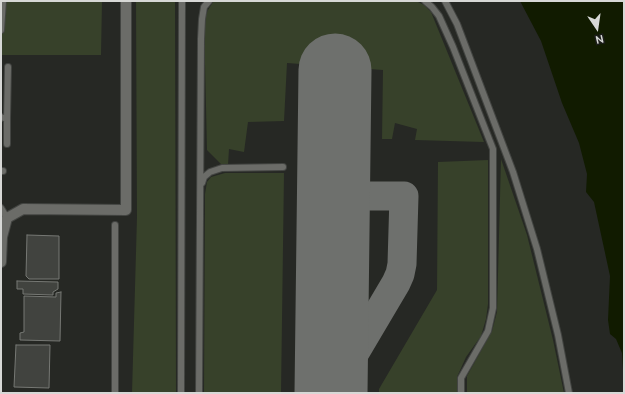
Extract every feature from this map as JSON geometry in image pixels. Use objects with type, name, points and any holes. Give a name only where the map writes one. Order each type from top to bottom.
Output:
[{"type":"street","points":[[1,262],[2,237],[7,218],[23,209],[126,210],[126,1]]},
{"type":"lane","points":[[1,30],[3,1]]},
{"type":"lane","points":[[181,393],[182,1]]},
{"type":"lane","points":[[200,393],[202,19],[204,7],[210,1]]},
{"type":"lane","points":[[425,1],[439,16],[494,149],[493,308],[488,331],[461,378],[461,393]]},
{"type":"lane","points":[[445,1],[457,24],[512,172],[535,242],[558,335],[569,393]]},
{"type":"lane","points":[[7,144],[4,118],[8,67]]},
{"type":"lane","points":[[201,185],[204,177],[210,172],[222,168],[283,167]]},
{"type":"lane","points":[[1,208],[7,218]]},
{"type":"lane","points":[[115,225],[115,393]]},
{"type":"shaded area","points":[[1,1],[102,1],[101,55],[1,55]]},
{"type":"shaded area","points":[[136,1],[175,1],[176,393],[132,393],[137,217]]},
{"type":"shaded area","points":[[416,1],[424,5],[431,12],[484,142],[415,140],[417,129],[395,123],[392,139],[382,139],[383,70],[287,63],[284,121],[248,122],[244,152],[229,149],[228,165],[221,164],[207,150],[204,20],[213,2]]},
{"type":"shaded area","points":[[520,1],[624,1],[624,386],[622,353],[616,339],[610,334],[608,320],[610,276],[594,202],[586,192],[587,174],[579,143],[562,103],[541,41]]},
{"type":"shaded area","points":[[501,159],[527,235],[553,340],[564,393],[467,393],[467,376],[492,331],[497,312]]},
{"type":"shaded area","points":[[488,160],[488,304],[486,319],[481,336],[466,357],[457,377],[457,393],[379,393],[379,389],[437,290],[438,162]]},
{"type":"shaded area","points":[[225,173],[284,173],[281,393],[204,393],[205,194],[207,182],[211,177]]},
{"type":"building","points":[[27,235],[59,236],[59,279],[29,279],[26,276]]},
{"type":"building","points":[[17,281],[58,282],[58,289],[53,292],[53,295],[23,294],[23,289],[17,289]]},
{"type":"building","points":[[61,292],[60,341],[20,340],[20,333],[24,332],[24,296],[56,297],[56,293]]},
{"type":"building","points":[[16,345],[50,345],[49,388],[14,387]]},
{"type":"taxiway","points":[[331,393],[400,274],[402,264],[404,196],[333,196]]},
{"type":"runway","points":[[331,393],[335,70]]}]
